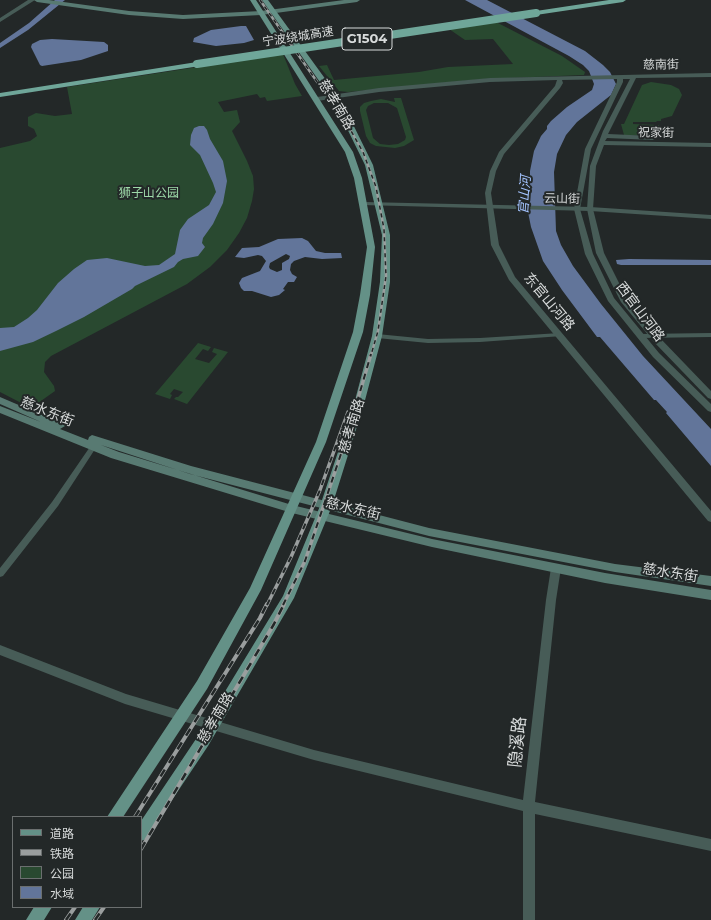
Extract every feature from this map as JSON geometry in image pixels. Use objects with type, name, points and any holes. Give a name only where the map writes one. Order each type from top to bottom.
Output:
[{"type":"highway","name":"宁波绕城高速","points":[[0,95],[196,62],[589,0]]},
{"type":"highway","name":"宁波绕城高速","points":[[0,90],[623,0]]},
{"type":"main road","points":[[38,0],[168,16],[202,17],[326,0]]},
{"type":"main road","points":[[61,0],[165,13],[218,13],[357,0]]},
{"type":"main road","name":"慈孝南路","points":[[142,832],[213,725],[288,598],[322,517],[359,404],[377,336],[385,282],[386,235],[369,165],[334,97],[266,8],[253,0]]},
{"type":"main road","name":"慈孝南路","points":[[115,816],[202,685],[255,590],[321,442],[358,332],[366,295],[371,247],[358,178],[349,152],[266,8]]},
{"type":"main road","name":"慈水东街","points":[[0,400],[115,454],[294,504],[322,517],[432,543],[605,578],[711,595]]},
{"type":"main road","name":"慈水东街","points":[[0,409],[96,444]]},
{"type":"main road","name":"慈水东街","points":[[294,504],[326,506],[429,532],[615,568],[711,581]]},
{"type":"main road","points":[[34,920],[43,908]]},
{"type":"main road","points":[[83,920],[91,908]]},
{"type":"street","points":[[0,20],[32,0]]},
{"type":"street","name":"慈南街","points":[[318,100],[438,86],[500,82],[588,78],[711,76]]},
{"type":"street","name":"西官山河路","points":[[620,78],[620,82],[588,149],[577,209],[589,254],[611,300],[656,354],[711,409]]},
{"type":"street","name":"西官山河路","points":[[633,78],[602,139],[593,166],[590,209],[600,253],[624,300],[654,336],[711,396]]},
{"type":"street","name":"东官山河路","points":[[560,79],[558,87],[502,153],[493,171],[488,193],[495,245],[512,278],[711,518]]},
{"type":"street","name":"祝家街","points":[[602,139],[711,139]]},
{"type":"street","name":"祝家街","points":[[602,139],[711,145]]},
{"type":"street","name":"云山街","points":[[364,204],[590,209],[711,217]]},
{"type":"street","points":[[377,336],[428,341],[480,340],[560,335]]},
{"type":"street","points":[[640,336],[711,335]]},
{"type":"street","points":[[0,574],[56,504],[96,444]]},
{"type":"street","name":"隐溪路","points":[[529,920],[529,807],[551,600],[556,568]]},
{"type":"street","points":[[0,650],[125,699],[314,756],[529,807],[711,845]]},
{"type":"green space","points":[[496,22],[562,56],[585,72],[584,75],[484,79],[348,92],[339,91],[319,66],[327,65],[334,80],[419,72],[448,67],[513,64],[493,39],[465,40],[449,29]]},
{"type":"green space","name":"狮子山公园","points":[[283,54],[295,84],[302,96],[267,101],[265,97],[260,98],[257,94],[218,102],[224,112],[237,110],[240,122],[232,131],[253,176],[254,189],[247,218],[227,250],[210,267],[187,284],[51,356],[45,362],[44,372],[54,386],[55,391],[31,408],[0,392],[0,148],[30,141],[37,136],[34,129],[28,126],[28,117],[36,113],[55,116],[72,114],[67,87]]},
{"type":"green space","points":[[651,82],[671,85],[679,89],[682,95],[672,116],[661,119],[661,121],[656,121],[657,122],[633,122],[633,124],[659,125],[663,136],[624,135],[621,124],[624,124],[642,85]]},
{"type":"green space","points":[[394,98],[401,98],[414,140],[404,146],[395,148],[376,146],[370,143],[366,136],[360,107],[364,103],[381,99],[395,102]],"holes":[[[374,103],[388,103],[397,108],[406,137],[405,140],[398,144],[380,144],[373,138],[366,110],[368,106]]]},
{"type":"green space","points":[[198,343],[211,347],[208,351],[203,349],[195,359],[209,363],[217,354],[212,352],[214,348],[228,352],[187,404],[174,399],[183,392],[174,389],[170,394],[172,395],[170,399],[155,394]]},
{"type":"water","points":[[55,0],[65,0],[28,30],[0,48],[0,43],[29,23]]},
{"type":"water","points":[[465,0],[487,0],[585,51],[610,72],[616,84],[611,95],[577,122],[566,135],[557,154],[554,172],[556,231],[561,245],[573,266],[601,304],[643,356],[711,429],[711,466],[666,413],[667,412],[656,400],[654,400],[600,337],[597,337],[562,290],[543,261],[531,227],[526,202],[530,189],[530,171],[534,151],[541,136],[551,121],[567,107],[592,90],[594,84],[589,71],[569,56]]},
{"type":"water","points":[[246,26],[254,40],[244,43],[216,46],[193,42],[194,38],[211,30]]},
{"type":"water","points":[[52,39],[104,42],[108,45],[108,51],[81,60],[42,66],[40,65],[31,47],[32,44],[40,40]]},
{"type":"water","points":[[204,126],[207,130],[210,139],[223,161],[227,181],[223,203],[213,224],[203,238],[202,243],[205,247],[198,256],[183,259],[174,267],[135,286],[84,317],[56,331],[33,342],[0,351],[0,328],[14,327],[28,318],[37,310],[58,283],[87,260],[107,258],[145,266],[159,265],[175,254],[180,230],[188,219],[209,205],[216,192],[200,155],[190,145],[191,135],[194,128]]},
{"type":"water","points":[[302,238],[308,241],[316,251],[325,253],[341,253],[342,258],[322,259],[305,257],[294,261],[291,264],[290,270],[292,274],[297,277],[294,282],[288,282],[283,289],[285,290],[279,295],[271,297],[252,291],[244,291],[239,283],[242,278],[260,271],[266,261],[262,256],[258,255],[244,258],[235,257],[242,248],[259,247],[278,239]],"holes":[[[286,254],[290,256],[289,259],[282,263],[282,270],[277,272],[270,269],[270,263]]]},
{"type":"water","points":[[616,260],[711,260],[711,265],[621,265],[617,264]]},
{"type":"railway","points":[[260,0],[350,129],[363,152],[376,187],[384,229],[386,276],[378,331],[371,355]]},
{"type":"railway","points":[[283,605],[305,561],[348,433],[371,354]]},
{"type":"railway","points":[[267,605],[291,557],[320,490],[348,412]]},
{"type":"railway","points":[[136,816],[260,618],[267,604]]},
{"type":"railway","points":[[142,847],[274,624],[284,604]]},
{"type":"railway","points":[[66,920],[74,908]]},
{"type":"railway","points":[[95,920],[103,908]]},
{"type":"water label","name":"官山河","points":[[525,195]]}]
